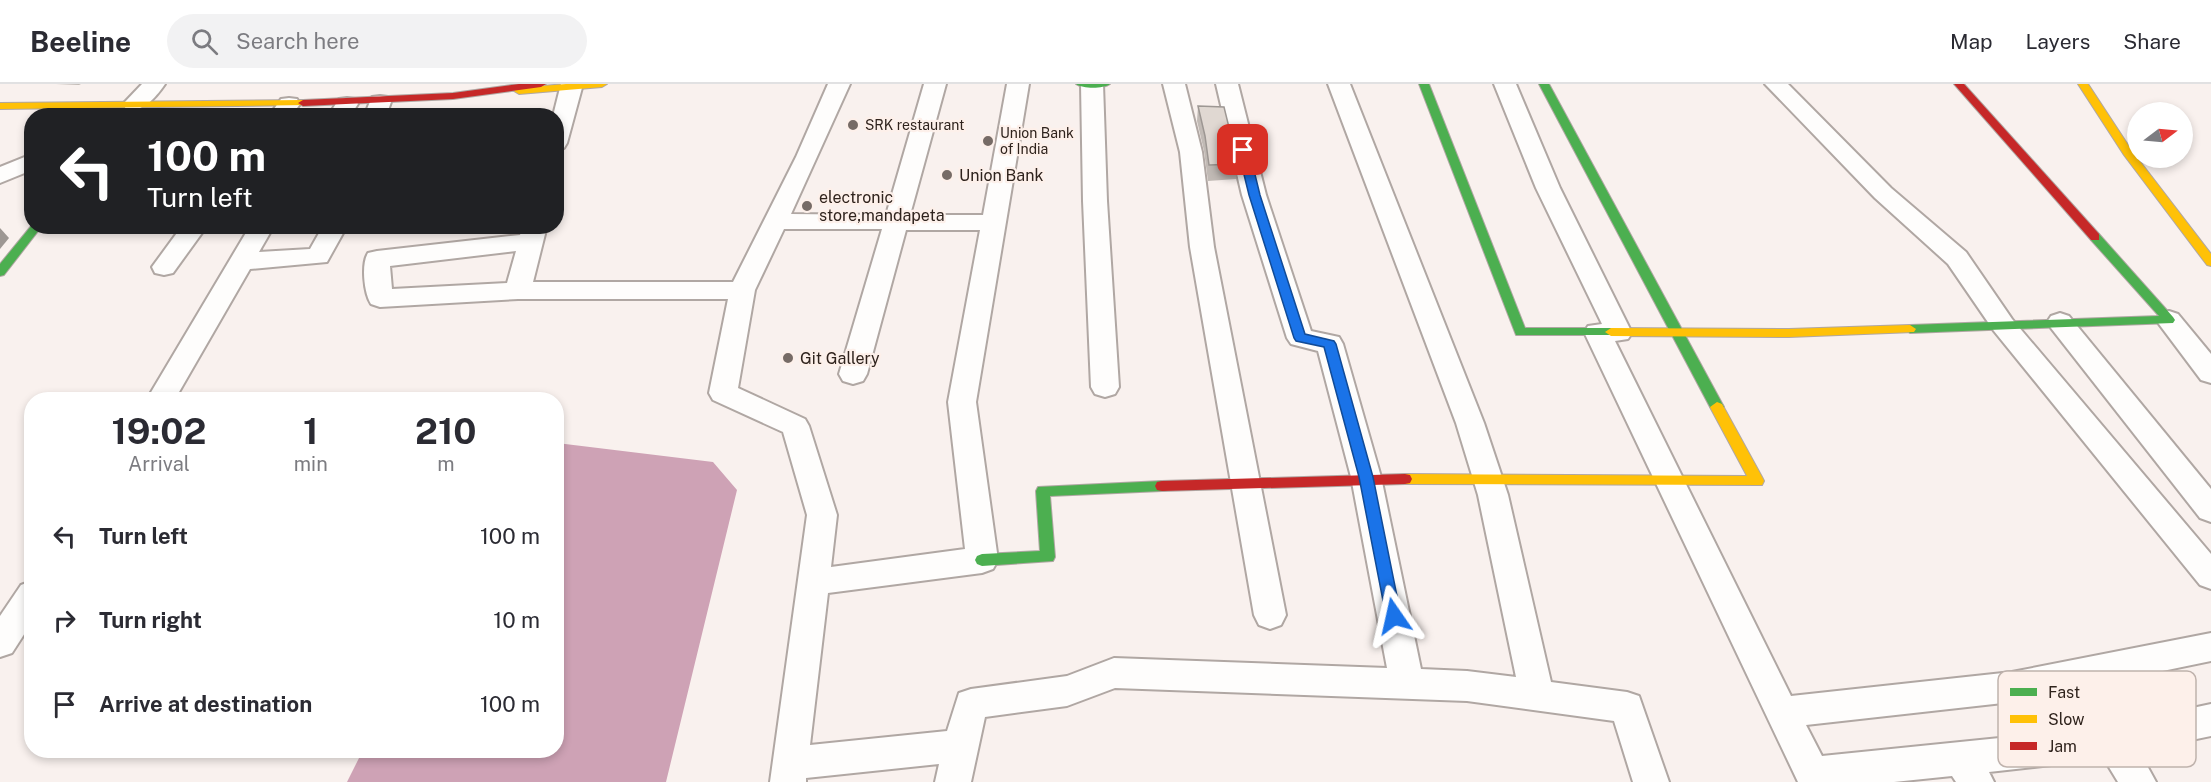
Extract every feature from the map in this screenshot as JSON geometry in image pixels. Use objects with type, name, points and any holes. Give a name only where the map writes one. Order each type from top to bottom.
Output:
[{"type":"street","points":[[129,108],[154,84]]},
{"type":"street","points":[[384,108],[541,84]]},
{"type":"street","points":[[490,93],[602,84]]},
{"type":"street","points":[[838,84],[742,290],[723,393],[795,426],[822,515],[789,772],[962,746]]},
{"type":"street","points":[[853,374],[935,84]]},
{"type":"street","points":[[982,560],[962,402],[1018,84]]},
{"type":"street","points":[[1081,84],[1105,84]]},
{"type":"street","points":[[1092,84],[1095,201],[1105,387]]},
{"type":"street","points":[[1174,84],[1191,152],[1202,247],[1270,615]]},
{"type":"street","points":[[1227,84],[1254,195],[1300,338],[1330,344],[1367,481],[1407,684]]},
{"type":"street","points":[[1339,84],[1470,423],[1488,478],[1537,695]]},
{"type":"street","points":[[1424,84],[1520,332],[1789,333],[2169,320]]},
{"type":"street","points":[[1505,84],[1667,480],[1812,774],[1969,770],[1998,764]]},
{"type":"street","points":[[813,582],[982,560],[1048,557],[1043,491],[1245,482],[1488,478],[1757,481],[1545,84]]},
{"type":"street","points":[[1776,84],[1883,193],[1957,258],[2003,325],[2211,576]]},
{"type":"street","points":[[1959,84],[2169,320],[2211,373]]},
{"type":"street","points":[[2083,84],[2110,130],[2163,203],[2211,262]]},
{"type":"street","points":[[564,113],[571,86]]},
{"type":"street","points":[[0,106],[64,108]]},
{"type":"street","points":[[0,176],[24,165]]},
{"type":"street","points":[[776,221],[896,224],[994,223]]},
{"type":"street","points":[[0,272],[31,234]]},
{"type":"street","points":[[164,267],[189,234]]},
{"type":"street","points":[[165,392],[257,234]]},
{"type":"street","points":[[242,261],[318,256],[330,234]]},
{"type":"street","points":[[518,291],[533,234],[377,259],[380,298],[518,291],[742,290]]},
{"type":"street","points":[[2060,322],[2211,510]]},
{"type":"street","points":[[0,643],[24,606]]},
{"type":"street","points":[[2092,671],[2211,647]]},
{"type":"street","points":[[953,782],[970,705],[1067,691],[1114,673],[1467,686],[1627,707],[1651,782]]},
{"type":"street","points":[[1782,712],[1998,689]]},
{"type":"street","points":[[2196,723],[2211,720]]},
{"type":"street","points":[[2128,767],[2138,782]]},
{"type":"shaded area","points":[[564,444],[713,462],[737,490],[666,782],[347,782],[359,758],[564,758]]},
{"type":"building","points":[[1198,106],[1224,107],[1238,164],[1209,165]]},
{"type":"traffic: fast","points":[[1081,84],[1105,84]]},
{"type":"traffic: fast","points":[[1424,84],[1520,332],[1611,332]]},
{"type":"traffic: fast","points":[[1544,84],[1717,407]]},
{"type":"traffic: fast","points":[[0,272],[31,234]]},
{"type":"traffic: fast","points":[[1910,329],[2169,320],[2095,237]]},
{"type":"traffic: fast","points":[[982,560],[1048,557],[1043,491],[1162,486]]},
{"type":"traffic: slow","points":[[519,91],[602,84]]},
{"type":"traffic: slow","points":[[2083,84],[2128,153],[2211,262]]},
{"type":"traffic: slow","points":[[0,106],[303,103]]},
{"type":"traffic: slow","points":[[1611,332],[1789,333],[1910,329]]},
{"type":"traffic: slow","points":[[1405,479],[1757,481],[1717,407]]},
{"type":"traffic: jam","points":[[303,103],[453,96],[541,84]]},
{"type":"traffic: jam","points":[[1959,84],[2095,237]]},
{"type":"traffic: jam","points":[[1162,486],[1405,479]]},
{"type":"place","name":"SRK restaurant","points":[[853,125]]},
{"type":"place","name":"Union Bank of India","points":[[988,141]]},
{"type":"place","name":"Union Bank","points":[[947,175]]},
{"type":"place","name":"electronic store,mandapeta","points":[[807,206]]},
{"type":"place","name":"Git Gallery","points":[[788,358]]},
{"type":"route","points":[[1243,150],[1254,195],[1300,338],[1330,344],[1366,477],[1394,616]]}]
